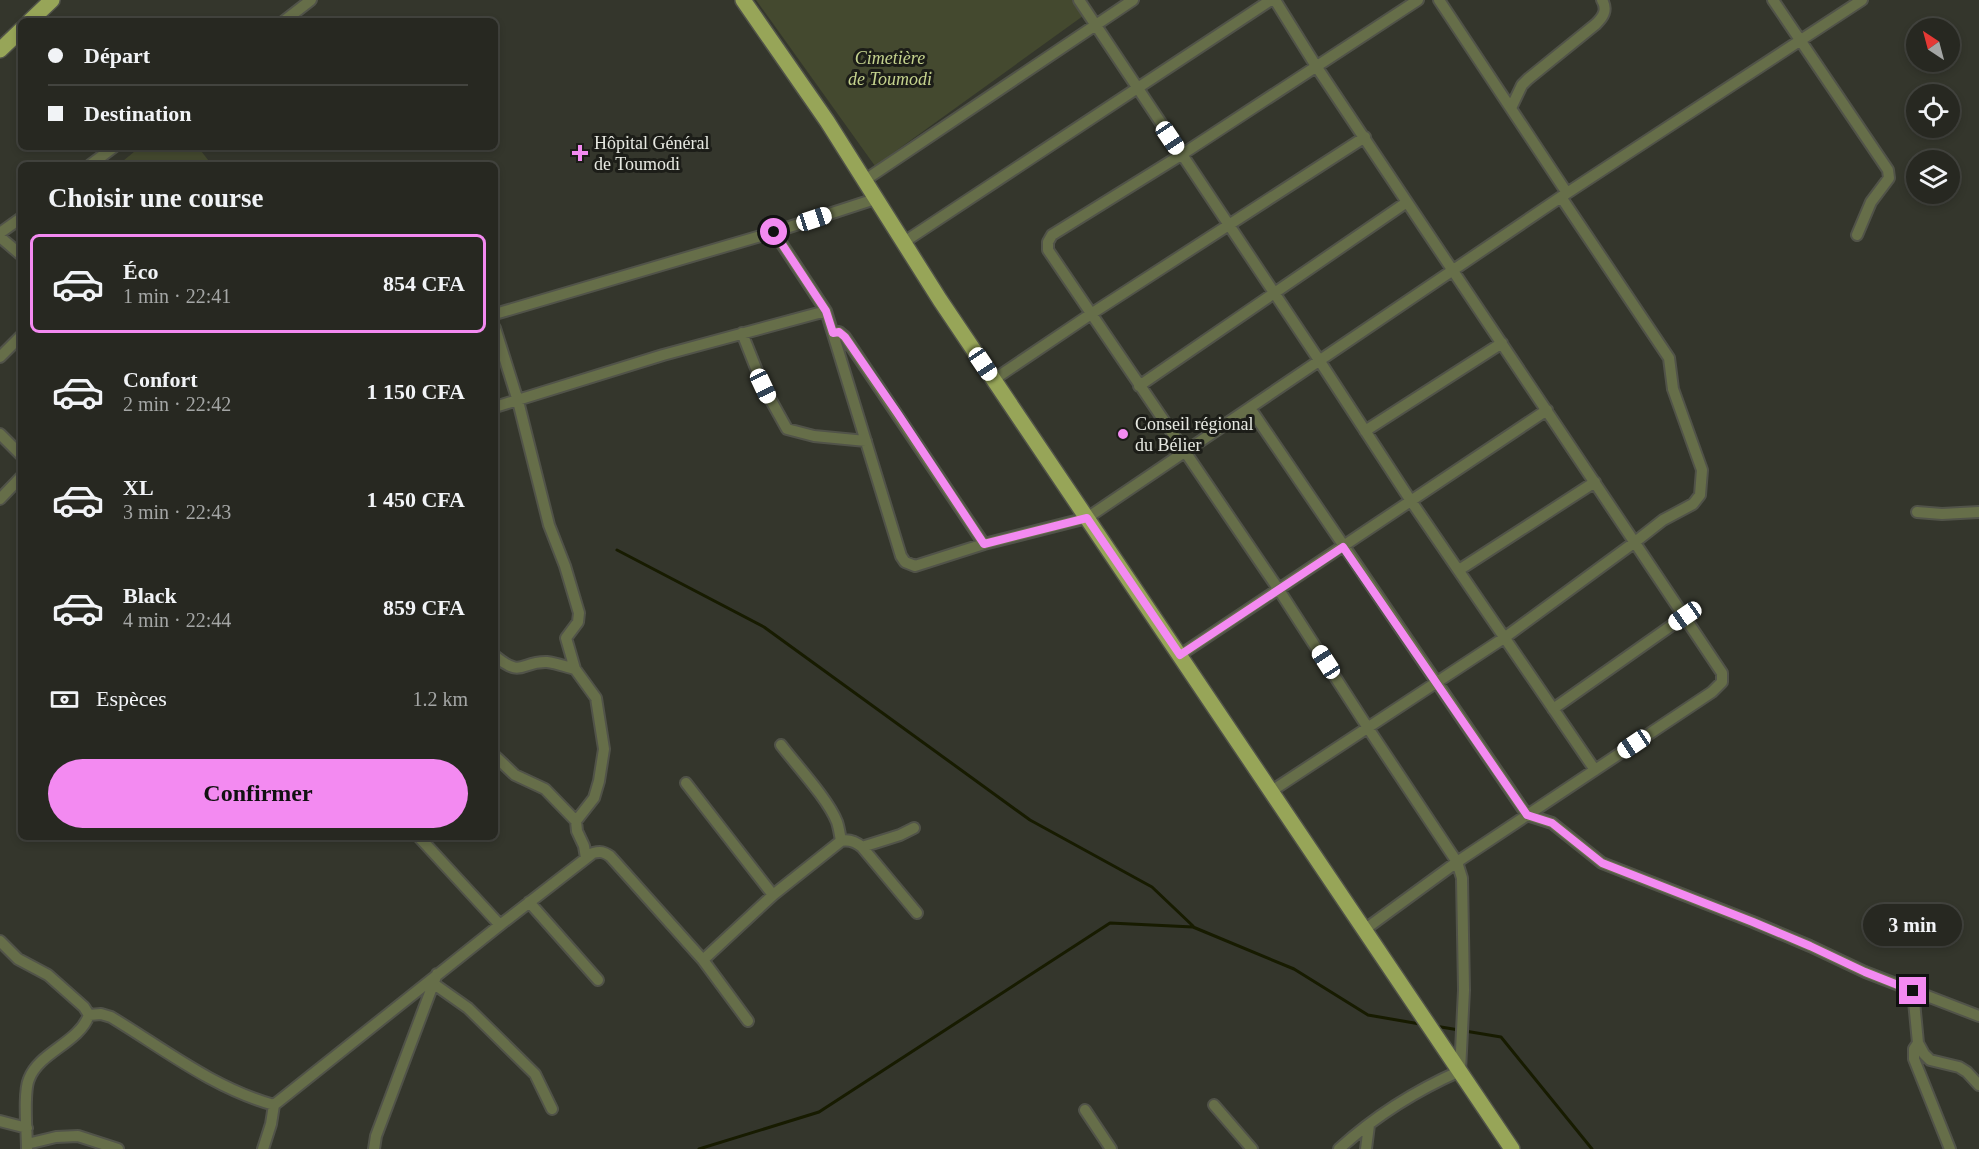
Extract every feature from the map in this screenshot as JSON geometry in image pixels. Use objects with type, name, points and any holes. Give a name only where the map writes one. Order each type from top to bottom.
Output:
[{"type":"main road","points":[[33,18],[52,0]]},
{"type":"main road","points":[[743,0],[865,180],[875,199],[993,380],[1512,1149]]},
{"type":"main road","points":[[0,50],[18,33]]},
{"type":"street","points":[[288,18],[311,0]]},
{"type":"street","points":[[1078,0],[1411,501],[1595,770]]},
{"type":"street","points":[[865,180],[1133,0]]},
{"type":"street","points":[[904,242],[1273,0],[1685,616],[1722,673],[1722,682],[1712,692],[1457,862],[1364,930]]},
{"type":"street","points":[[1339,1149],[1369,1125],[1430,1084],[1460,1071],[1464,978],[1462,878],[1457,862],[1279,590],[1090,314],[1048,250],[1048,242],[1052,234],[1181,155],[1418,0]]},
{"type":"street","points":[[1270,792],[1504,638],[1663,520],[1697,501],[1701,495],[1702,470],[1673,389],[1669,358],[1511,108],[1439,0]]},
{"type":"street","points":[[1511,108],[1528,78],[1603,16],[1605,9],[1602,0]]},
{"type":"street","points":[[1773,0],[1888,170],[1889,178],[1871,202],[1857,235]]},
{"type":"street","points":[[774,232],[826,311],[901,556],[905,562],[915,566],[984,544],[1087,518],[1564,195],[1862,0]]},
{"type":"street","points":[[993,380],[1228,224],[1365,138]]},
{"type":"street","points":[[94,162],[110,150]]},
{"type":"street","points":[[498,313],[774,232],[875,199]]},
{"type":"street","points":[[1139,386],[1407,202]]},
{"type":"street","points":[[18,220],[0,235],[18,252]]},
{"type":"street","points":[[498,406],[663,355],[826,311]]},
{"type":"street","points":[[833,333],[839,332],[845,337],[984,544]]},
{"type":"street","points":[[742,333],[763,386],[787,429],[814,436],[866,441]]},
{"type":"street","points":[[498,337],[519,401],[549,525],[565,566],[579,613],[578,622],[566,638],[575,669],[596,698],[604,749],[599,781],[594,798],[576,821]]},
{"type":"street","points":[[0,357],[18,339]]},
{"type":"street","points":[[1365,431],[1502,343]]},
{"type":"street","points":[[1250,408],[1527,815],[1552,823],[1602,863],[1753,922],[1865,972],[1979,1016]]},
{"type":"street","points":[[1180,655],[1547,410]]},
{"type":"street","points":[[0,434],[18,452]]},
{"type":"street","points":[[0,499],[18,480]]},
{"type":"street","points":[[1459,570],[1595,482]]},
{"type":"street","points":[[1917,512],[1942,514],[1979,512]]},
{"type":"street","points":[[1553,709],[1685,616]]},
{"type":"street","points":[[498,658],[507,666],[516,669],[546,662],[575,669]]},
{"type":"street","points":[[781,745],[811,783],[837,822],[841,841]]},
{"type":"street","points":[[498,759],[515,775],[545,789],[576,821],[586,858]]},
{"type":"street","points":[[686,783],[773,895]]},
{"type":"street","points":[[862,847],[914,828]]},
{"type":"street","points":[[422,840],[500,925]]},
{"type":"street","points":[[703,960],[773,895],[841,841],[847,840],[862,847],[918,913]]},
{"type":"street","points":[[263,1149],[271,1124],[274,1104],[436,979],[529,902],[598,851],[610,856],[703,960],[748,1021]]},
{"type":"street","points":[[529,902],[598,980]]},
{"type":"street","points":[[0,941],[18,959],[48,975],[84,1007],[88,1015]]},
{"type":"street","points":[[436,979],[535,1074],[552,1109]]},
{"type":"street","points":[[374,1149],[376,1136],[436,979]]},
{"type":"street","points":[[1913,991],[1918,1043],[1924,1054],[1930,1060],[1959,1067],[1979,1085]]},
{"type":"street","points":[[88,1015],[101,1014],[111,1017],[202,1074],[245,1096],[274,1104]]},
{"type":"street","points":[[88,1015],[82,1028],[33,1071],[28,1080],[27,1147],[56,1137],[78,1136],[118,1149]]},
{"type":"street","points":[[1918,1043],[1914,1049],[1914,1059],[1950,1149]]},
{"type":"street","points":[[1214,1105],[1252,1149]]},
{"type":"street","points":[[1085,1110],[1111,1149]]},
{"type":"street","points":[[0,1121],[27,1128]]},
{"type":"street","points":[[1366,1149],[1369,1125]]},
{"type":"green space","name":"Cimetière de Toumodi","points":[[756,0],[1072,0],[1083,16],[875,166]]},
{"type":"green space","points":[[136,150],[200,150],[210,162],[122,162]]},
{"type":"waterway","points":[[617,550],[764,627],[1030,820],[1152,887],[1193,926]]},
{"type":"waterway","points":[[699,1149],[819,1112],[1110,923],[1193,927],[1294,969],[1368,1015],[1420,1024]]},
{"type":"waterway","points":[[1435,1026],[1459,1030]]},
{"type":"waterway","points":[[1465,1031],[1501,1037],[1592,1149]]},
{"type":"place","name":"Hôpital Général de Toumodi","points":[[580,153]]},
{"type":"place","name":"Conseil régional du Bélier","points":[[1123,434]]},
{"type":"route","points":[[774,232],[826,311],[833,333],[839,332],[845,337],[984,544],[1087,518],[1180,655],[1343,547],[1527,815],[1552,823],[1602,863],[1753,922],[1913,991]]}]
